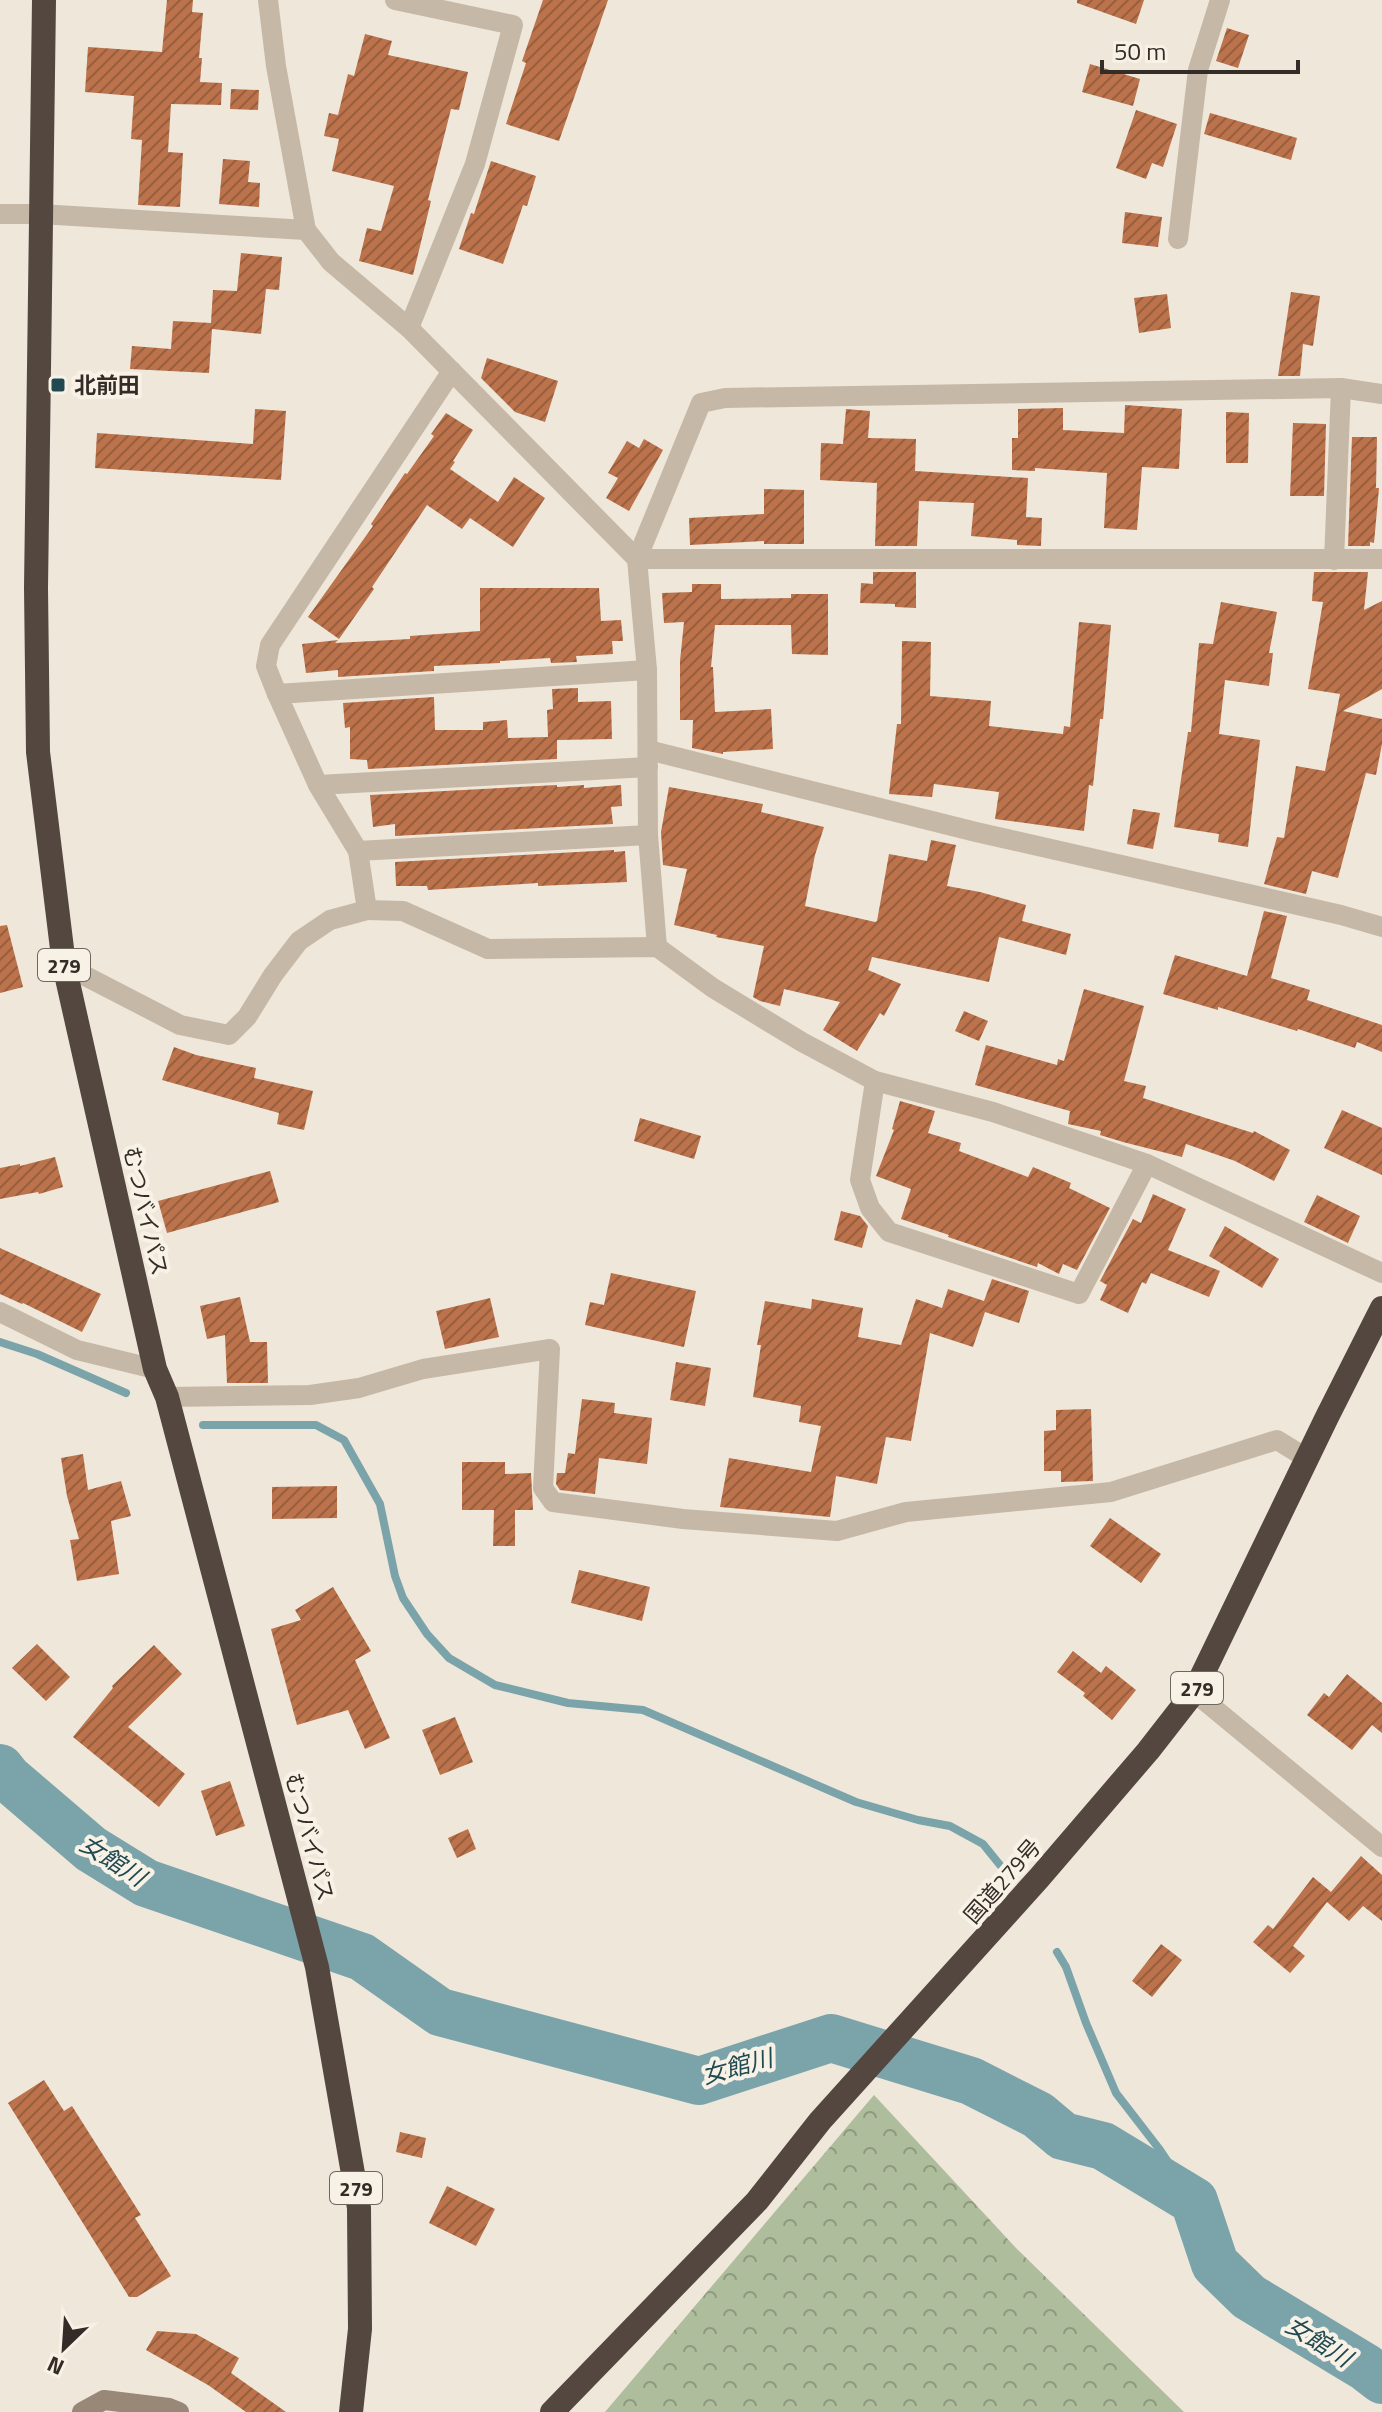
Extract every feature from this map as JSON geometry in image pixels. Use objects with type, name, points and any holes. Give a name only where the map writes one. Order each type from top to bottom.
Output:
[{"type":"highway","name":"むつバイパス","points":[[44,0],[36,588],[38,752],[64,965],[155,1369],[167,1397],[317,1967],[359,2208],[360,2329],[351,2412]]},
{"type":"highway","name":"国道279号","points":[[552,2412],[757,2201],[820,2121],[1039,1878],[1148,1751],[1194,1692],[1382,1308]]},
{"type":"street","points":[[268,0],[276,66],[306,230],[331,262],[409,328],[637,559],[1382,559]]},
{"type":"street","points":[[395,0],[513,25],[475,164],[409,328]]},
{"type":"street","points":[[1178,239],[1198,70],[1220,0]]},
{"type":"street","points":[[0,214],[306,230]]},
{"type":"street","points":[[367,910],[358,851],[318,785],[266,666],[270,645],[452,371]]},
{"type":"street","points":[[1334,560],[1341,388]]},
{"type":"street","points":[[657,947],[648,835],[647,670],[637,559],[701,403],[741,397],[1341,388],[1382,394]]},
{"type":"street","points":[[277,694],[647,670]]},
{"type":"street","points":[[318,785],[648,758],[1341,915],[1382,927]]},
{"type":"street","points":[[358,851],[648,835]]},
{"type":"street","points":[[64,965],[180,1025],[229,1035],[247,1017],[299,941],[330,920],[367,910],[403,911],[488,949],[657,947],[726,996],[875,1081],[993,1112],[1147,1164],[1382,1273]]},
{"type":"street","points":[[875,1081],[860,1180],[870,1208],[889,1232],[1079,1294],[1147,1164]]},
{"type":"street","points":[[0,1312],[77,1350],[155,1369]]},
{"type":"street","points":[[167,1397],[310,1395],[359,1388],[423,1369],[550,1349],[543,1488],[553,1502],[683,1519],[837,1531],[906,1512],[1111,1492],[1277,1440],[1308,1459]]},
{"type":"street","points":[[1194,1692],[1382,1847]]},
{"type":"street","points":[[82,2412],[104,2400],[179,2412]]},
{"type":"green space","points":[[874,2095],[1016,2248],[1184,2412],[605,2412]]},
{"type":"building","points":[[167,0],[193,0],[192,12],[203,13],[200,82],[222,83],[221,105],[171,104],[168,152],[183,153],[180,207],[138,205],[142,140],[131,139],[134,96],[85,92],[88,47],[162,52]]},
{"type":"building","points":[[543,0],[608,0],[559,141],[506,124],[526,63],[522,61]]},
{"type":"building","points":[[1077,0],[1144,0],[1136,24],[1077,3]]},
{"type":"building","points":[[1227,28],[1249,35],[1238,68],[1216,61]]},
{"type":"building","points":[[365,34],[392,41],[388,55],[468,72],[459,110],[451,109],[413,275],[359,261],[367,228],[381,231],[394,186],[332,171],[339,139],[324,136],[329,113],[338,115],[348,74],[354,76]]},
{"type":"building","points":[[1090,64],[1140,79],[1133,106],[1082,92]]},
{"type":"building","points":[[231,89],[259,90],[258,110],[230,109]]},
{"type":"building","points":[[1136,110],[1177,124],[1163,167],[1152,163],[1146,179],[1116,168]]},
{"type":"building","points":[[1210,113],[1297,138],[1291,160],[1204,134]]},
{"type":"building","points":[[223,159],[250,161],[248,182],[260,183],[259,207],[219,204]]},
{"type":"building","points":[[491,161],[536,176],[503,264],[459,249]]},
{"type":"building","points":[[1125,212],[1162,217],[1158,247],[1122,243]]},
{"type":"building","points":[[241,253],[282,257],[279,290],[266,289],[261,334],[212,329],[209,373],[130,369],[132,346],[171,349],[173,321],[211,323],[213,290],[237,291]]},
{"type":"building","points":[[1291,292],[1320,296],[1313,346],[1303,344],[1300,376],[1278,376]]},
{"type":"building","points":[[1167,294],[1171,328],[1139,333],[1134,298]]},
{"type":"building","points":[[487,358],[558,381],[545,422],[515,412],[481,378]]},
{"type":"building","points":[[1125,405],[1182,409],[1179,469],[1142,467],[1137,530],[1104,528],[1107,473],[1035,468],[1035,471],[1012,470],[1012,438],[1018,438],[1018,409],[1063,408],[1063,430],[1124,433]]},
{"type":"building","points":[[255,409],[286,411],[281,480],[95,468],[97,433],[253,444]]},
{"type":"building","points":[[846,409],[870,411],[868,438],[916,439],[915,471],[1028,478],[1026,517],[1042,518],[1041,546],[1017,545],[1017,540],[971,536],[974,503],[919,501],[917,546],[875,546],[877,483],[820,480],[821,443],[843,444]]},
{"type":"building","points":[[1226,412],[1249,413],[1248,463],[1226,463]]},
{"type":"building","points":[[446,413],[473,430],[450,469],[498,502],[514,477],[545,498],[513,547],[470,518],[462,529],[427,505],[339,639],[308,617],[373,526],[371,524],[405,473],[434,436],[431,434]]},
{"type":"building","points":[[1293,423],[1326,424],[1324,496],[1290,496]]},
{"type":"building","points":[[1352,437],[1377,437],[1376,488],[1379,488],[1374,543],[1370,542],[1370,546],[1348,546]]},
{"type":"building","points":[[644,439],[663,450],[629,511],[606,498],[618,478],[608,473],[627,441],[639,448]]},
{"type":"building","points":[[764,489],[804,490],[804,544],[764,544],[764,541],[690,545],[689,518],[764,514]]},
{"type":"building","points":[[873,572],[916,572],[916,608],[860,603],[861,583],[873,584]]},
{"type":"building","points":[[1314,572],[1368,572],[1364,610],[1382,601],[1382,689],[1343,711],[1382,719],[1382,744],[1376,775],[1366,773],[1338,878],[1312,871],[1306,894],[1264,884],[1277,837],[1284,838],[1296,766],[1325,771],[1340,694],[1308,689],[1323,602],[1312,601]]},
{"type":"building","points":[[692,584],[721,584],[721,599],[828,594],[828,655],[792,654],[791,625],[715,625],[711,667],[715,712],[771,709],[773,749],[723,754],[692,748],[693,720],[680,720],[680,661],[684,622],[664,623],[662,593],[692,592]]},
{"type":"building","points":[[480,588],[599,588],[601,621],[621,620],[623,641],[612,641],[613,654],[576,656],[577,662],[551,663],[550,658],[500,661],[434,666],[434,671],[338,677],[338,670],[306,673],[302,644],[410,639],[410,636],[480,631]]},
{"type":"building","points":[[1221,602],[1277,612],[1269,653],[1273,653],[1269,686],[1225,680],[1219,734],[1260,740],[1248,847],[1218,842],[1219,834],[1174,827],[1188,732],[1191,732],[1199,643],[1213,644]]},
{"type":"building","points":[[1079,622],[1111,625],[1103,719],[1100,719],[1093,786],[1089,785],[1084,831],[995,819],[999,792],[934,784],[932,797],[889,794],[897,724],[901,724],[902,641],[931,642],[930,696],[991,701],[989,726],[1063,734],[1064,726],[1070,727]]},
{"type":"building","points":[[578,688],[578,702],[611,701],[612,739],[557,740],[557,759],[368,769],[367,760],[350,759],[350,727],[345,728],[343,703],[434,697],[435,730],[483,730],[483,722],[507,720],[508,738],[548,737],[547,710],[553,709],[552,689]]},
{"type":"building","points":[[584,785],[584,788],[621,785],[622,806],[611,807],[613,824],[395,836],[395,824],[373,827],[370,795]]},
{"type":"building","points":[[669,787],[763,804],[761,812],[824,827],[805,906],[875,922],[889,854],[927,861],[931,840],[956,845],[947,886],[1026,905],[1022,921],[1071,934],[1066,955],[999,937],[989,982],[872,957],[868,970],[901,984],[884,1016],[880,1013],[857,1051],[823,1030],[840,1002],[784,989],[780,1006],[753,997],[764,946],[674,925],[687,869],[663,865],[661,832]]},
{"type":"building","points":[[1133,809],[1160,813],[1153,849],[1127,844]]},
{"type":"building","points":[[625,851],[627,882],[538,886],[538,883],[428,890],[427,886],[396,886],[395,862]]},
{"type":"building","points":[[1264,911],[1287,916],[1271,978],[1310,990],[1307,1000],[1382,1025],[1382,1052],[1357,1042],[1355,1048],[1298,1029],[1163,994],[1175,955],[1247,976]]},
{"type":"building","points":[[7,925],[23,987],[0,993],[0,926]]},
{"type":"building","points":[[1084,989],[1144,1006],[1124,1081],[1146,1086],[1143,1098],[1254,1131],[1290,1150],[1274,1181],[1235,1161],[1186,1144],[1182,1157],[1100,1135],[1101,1131],[1068,1124],[1070,1111],[975,1085],[986,1045],[1057,1065],[1058,1059],[1064,1061]]},
{"type":"building","points":[[964,1011],[988,1021],[979,1041],[955,1031]]},
{"type":"building","points":[[174,1047],[256,1068],[254,1078],[313,1091],[304,1130],[277,1124],[279,1113],[162,1080]]},
{"type":"building","points":[[900,1101],[935,1111],[928,1133],[961,1143],[959,1151],[1028,1177],[1033,1167],[1071,1183],[1069,1188],[1110,1208],[1077,1270],[1063,1264],[1059,1274],[1038,1263],[1037,1267],[901,1219],[911,1189],[876,1176],[894,1130]]},
{"type":"building","points":[[1342,1110],[1382,1128],[1382,1175],[1324,1148]]},
{"type":"building","points":[[640,1118],[701,1136],[694,1159],[634,1141]]},
{"type":"building","points":[[55,1157],[63,1187],[0,1199],[0,1168]]},
{"type":"building","points":[[270,1171],[279,1202],[167,1233],[158,1201]]},
{"type":"building","points":[[1153,1194],[1186,1209],[1168,1250],[1220,1271],[1209,1297],[1151,1273],[1146,1284],[1142,1282],[1128,1313],[1100,1300],[1107,1285],[1100,1281],[1133,1219],[1141,1223]]},
{"type":"building","points":[[1317,1195],[1360,1216],[1348,1243],[1304,1222]]},
{"type":"building","points":[[841,1211],[860,1216],[868,1226],[862,1248],[834,1240]]},
{"type":"building","points":[[1225,1226],[1279,1259],[1262,1288],[1209,1256]]},
{"type":"building","points":[[0,1248],[101,1294],[82,1332],[0,1294]]},
{"type":"building","points":[[611,1273],[696,1291],[684,1347],[585,1325],[590,1302],[604,1305]]},
{"type":"building","points":[[992,1279],[1029,1291],[1019,1323],[985,1312],[973,1347],[930,1333],[911,1441],[886,1437],[877,1484],[836,1476],[830,1517],[720,1507],[729,1458],[811,1472],[821,1426],[799,1422],[801,1406],[753,1397],[761,1345],[757,1345],[765,1301],[811,1309],[812,1299],[863,1308],[858,1337],[901,1345],[916,1299],[942,1308],[948,1289],[984,1301]]},
{"type":"building","points":[[240,1297],[250,1342],[267,1342],[268,1383],[227,1383],[225,1335],[207,1339],[200,1306]]},
{"type":"building","points":[[490,1298],[499,1337],[445,1349],[436,1311]]},
{"type":"building","points":[[676,1362],[711,1368],[705,1406],[670,1400]]},
{"type":"building","points":[[582,1399],[615,1403],[614,1413],[652,1418],[647,1464],[599,1458],[595,1494],[560,1490],[556,1484],[557,1473],[565,1473],[568,1453],[575,1454]]},
{"type":"building","points":[[1091,1409],[1093,1481],[1061,1482],[1061,1471],[1044,1471],[1044,1431],[1056,1430],[1056,1410]]},
{"type":"building","points":[[83,1454],[88,1490],[121,1481],[131,1516],[111,1521],[119,1574],[77,1581],[70,1540],[79,1539],[61,1458]]},
{"type":"building","points":[[462,1462],[505,1462],[505,1474],[531,1473],[533,1510],[515,1510],[515,1546],[493,1546],[494,1510],[462,1510]]},
{"type":"building","points":[[337,1486],[337,1518],[272,1519],[272,1487]]},
{"type":"building","points":[[1110,1518],[1161,1554],[1141,1583],[1090,1546]]},
{"type":"building","points":[[579,1570],[650,1587],[642,1621],[571,1603]]},
{"type":"building","points":[[333,1587],[371,1651],[355,1660],[390,1738],[365,1749],[348,1710],[297,1725],[271,1629],[301,1620],[295,1610]]},
{"type":"building","points":[[37,1644],[70,1677],[46,1701],[12,1668]]},
{"type":"building","points":[[154,1645],[182,1674],[128,1727],[185,1774],[159,1807],[73,1737],[112,1686]]},
{"type":"building","points":[[1073,1651],[1101,1673],[1106,1666],[1136,1690],[1112,1720],[1083,1696],[1085,1693],[1057,1672]]},
{"type":"building","points":[[1347,1674],[1382,1703],[1382,1733],[1372,1725],[1352,1750],[1307,1715],[1324,1693],[1329,1697]]},
{"type":"building","points":[[455,1717],[473,1762],[440,1775],[422,1730]]},
{"type":"building","points":[[230,1781],[245,1826],[216,1836],[201,1791]]},
{"type":"building","points":[[468,1829],[476,1849],[457,1858],[448,1838]]},
{"type":"building","points":[[1361,1856],[1382,1875],[1382,1921],[1363,1906],[1349,1921],[1327,1902],[1293,1946],[1305,1956],[1290,1973],[1253,1942],[1268,1925],[1273,1929],[1313,1877],[1331,1892]]},
{"type":"building","points":[[1161,1944],[1182,1960],[1152,1997],[1132,1981]]},
{"type":"building","points":[[44,2080],[64,2111],[72,2106],[141,2215],[135,2218],[171,2276],[137,2297],[129,2297],[8,2103]]},
{"type":"building","points":[[400,2132],[426,2138],[422,2158],[396,2152]]},
{"type":"building","points":[[447,2186],[495,2209],[476,2246],[429,2223]]},
{"type":"building","points":[[157,2331],[196,2334],[239,2358],[231,2373],[286,2412],[246,2412],[208,2385],[146,2350]]},
{"type":"waterway","points":[[0,1342],[37,1354],[126,1393]]},
{"type":"waterway","points":[[203,1425],[316,1425],[344,1440],[380,1504],[395,1576],[403,1598],[427,1634],[449,1658],[495,1685],[568,1703],[643,1710],[856,1802],[950,1826],[983,1844],[1000,1865]]},
{"type":"waterway","name":"女館川","points":[[0,1768],[91,1849],[146,1883],[362,1957],[440,2012],[699,2081],[831,2038],[971,2081],[1038,2115],[1063,2136],[1103,2146],[1194,2201],[1215,2264],[1249,2297],[1382,2380]]},
{"type":"waterway","points":[[1057,1952],[1066,1967],[1116,2093],[1194,2201]]},
{"type":"place","name":"北前田","points":[[58,385]]}]
